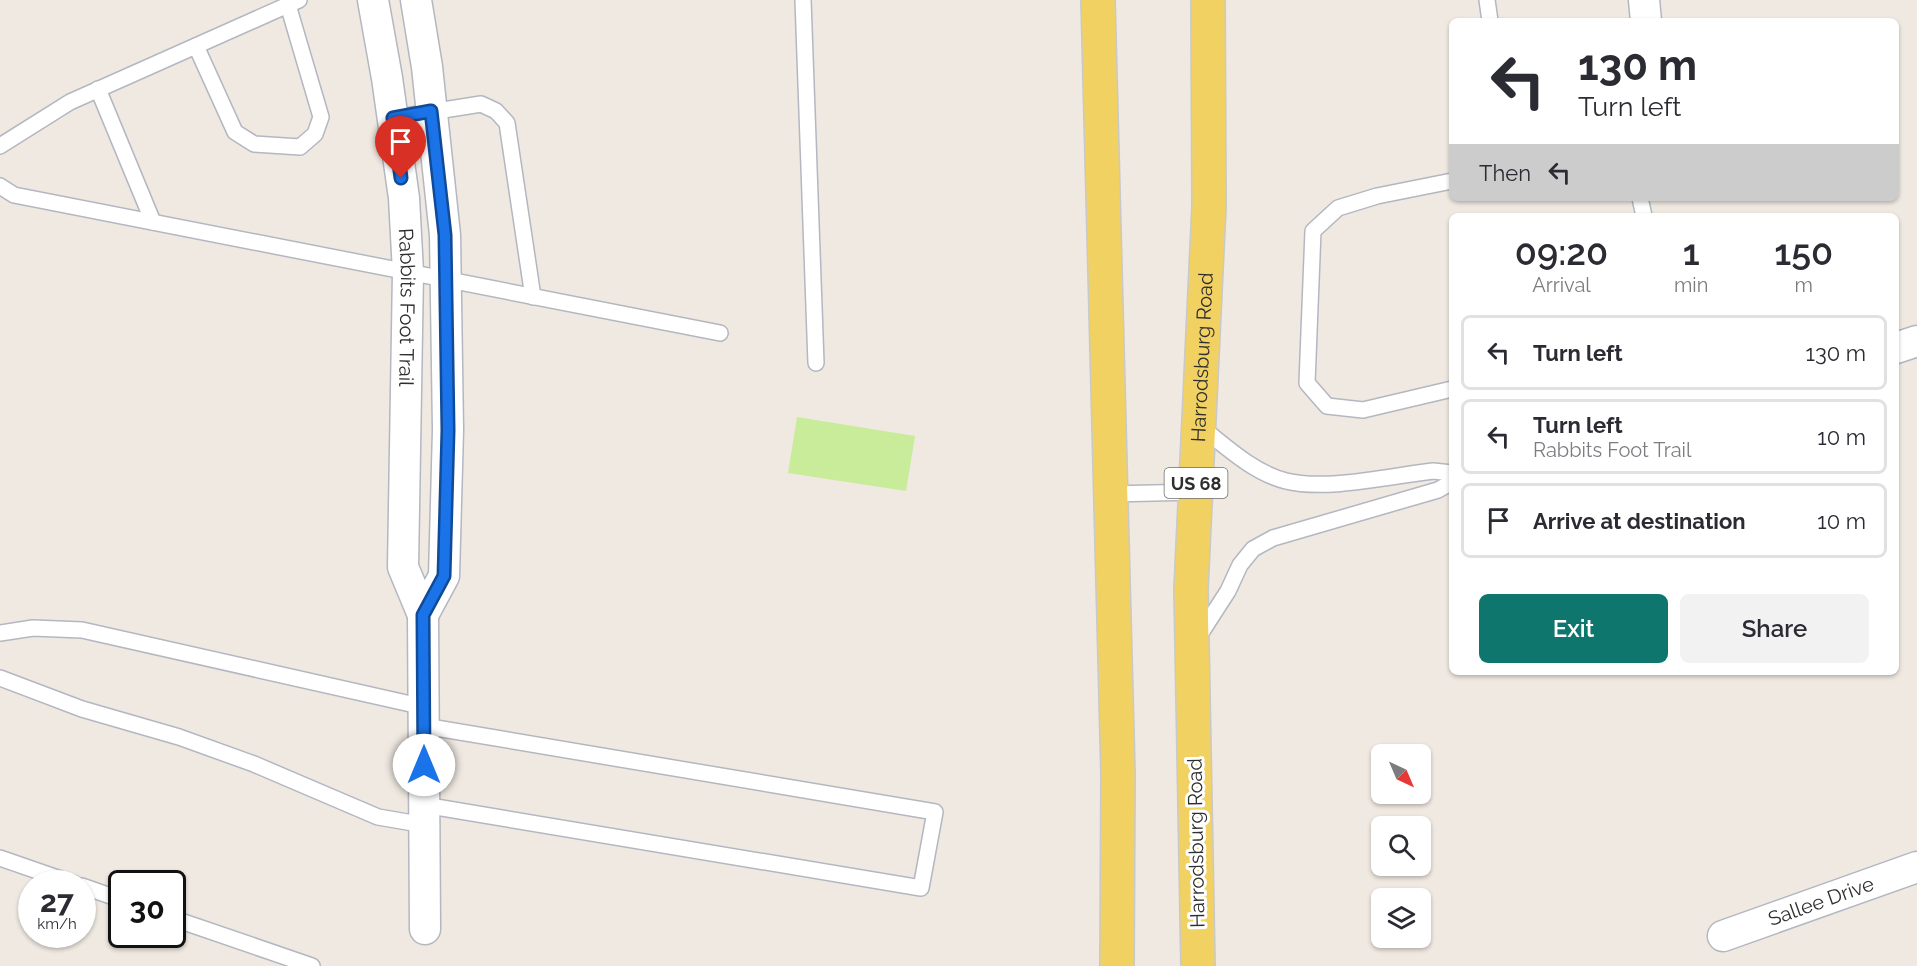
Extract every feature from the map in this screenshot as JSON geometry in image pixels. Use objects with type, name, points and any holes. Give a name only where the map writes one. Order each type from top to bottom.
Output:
[{"type":"main road","points":[[1098,0],[1118,774],[1117,966]]},
{"type":"main road","name":"Harrodsburg Road","points":[[1198,966],[1191,589],[1209,206],[1208,0]]},
{"type":"street","name":"Rabbits Foot Trail","points":[[373,0],[404,198],[408,272],[403,567],[423,615],[425,929]]},
{"type":"street","name":"Rabbits Foot Trail","points":[[417,0],[445,235],[448,430],[444,576],[423,615]]},
{"type":"street","points":[[1644,0],[1646,18]]},
{"type":"street","points":[[1899,347],[1917,341]]},
{"type":"street","name":"Sallee Drive","points":[[1723,936],[1917,867]]},
{"type":"lane","points":[[803,0],[816,363]]},
{"type":"lane","points":[[1487,0],[1490,18]]},
{"type":"lane","points":[[0,147],[70,102],[293,2],[321,117],[315,134],[300,147],[254,144],[235,132],[196,46]]},
{"type":"lane","points":[[98,89],[153,222]]},
{"type":"lane","points":[[393,118],[481,104],[496,111],[507,123],[533,297]]},
{"type":"lane","points":[[1449,182],[1377,196],[1338,208],[1313,231],[1307,382],[1327,406],[1363,410],[1449,390]]},
{"type":"lane","points":[[0,186],[14,195],[720,333]]},
{"type":"lane","points":[[1199,425],[1233,453],[1284,481],[1315,485],[1433,471],[1449,473]]},
{"type":"lane","points":[[1192,646],[1228,591],[1240,565],[1253,549],[1273,538],[1438,490],[1449,484]]},
{"type":"lane","points":[[1111,494],[1196,492]]},
{"type":"lane","points":[[0,633],[33,628],[82,630],[424,716],[935,812],[921,888],[424,815],[378,817],[254,764],[179,737],[82,709],[0,678]]},
{"type":"lane","points":[[0,858],[35,870]]},
{"type":"lane","points":[[186,923],[312,966]]},
{"type":"green space","points":[[797,417],[915,436],[906,491],[788,473]]},
{"type":"route","points":[[401,178],[393,118],[431,111],[445,235],[448,430],[444,576],[423,615],[424,765]]}]
